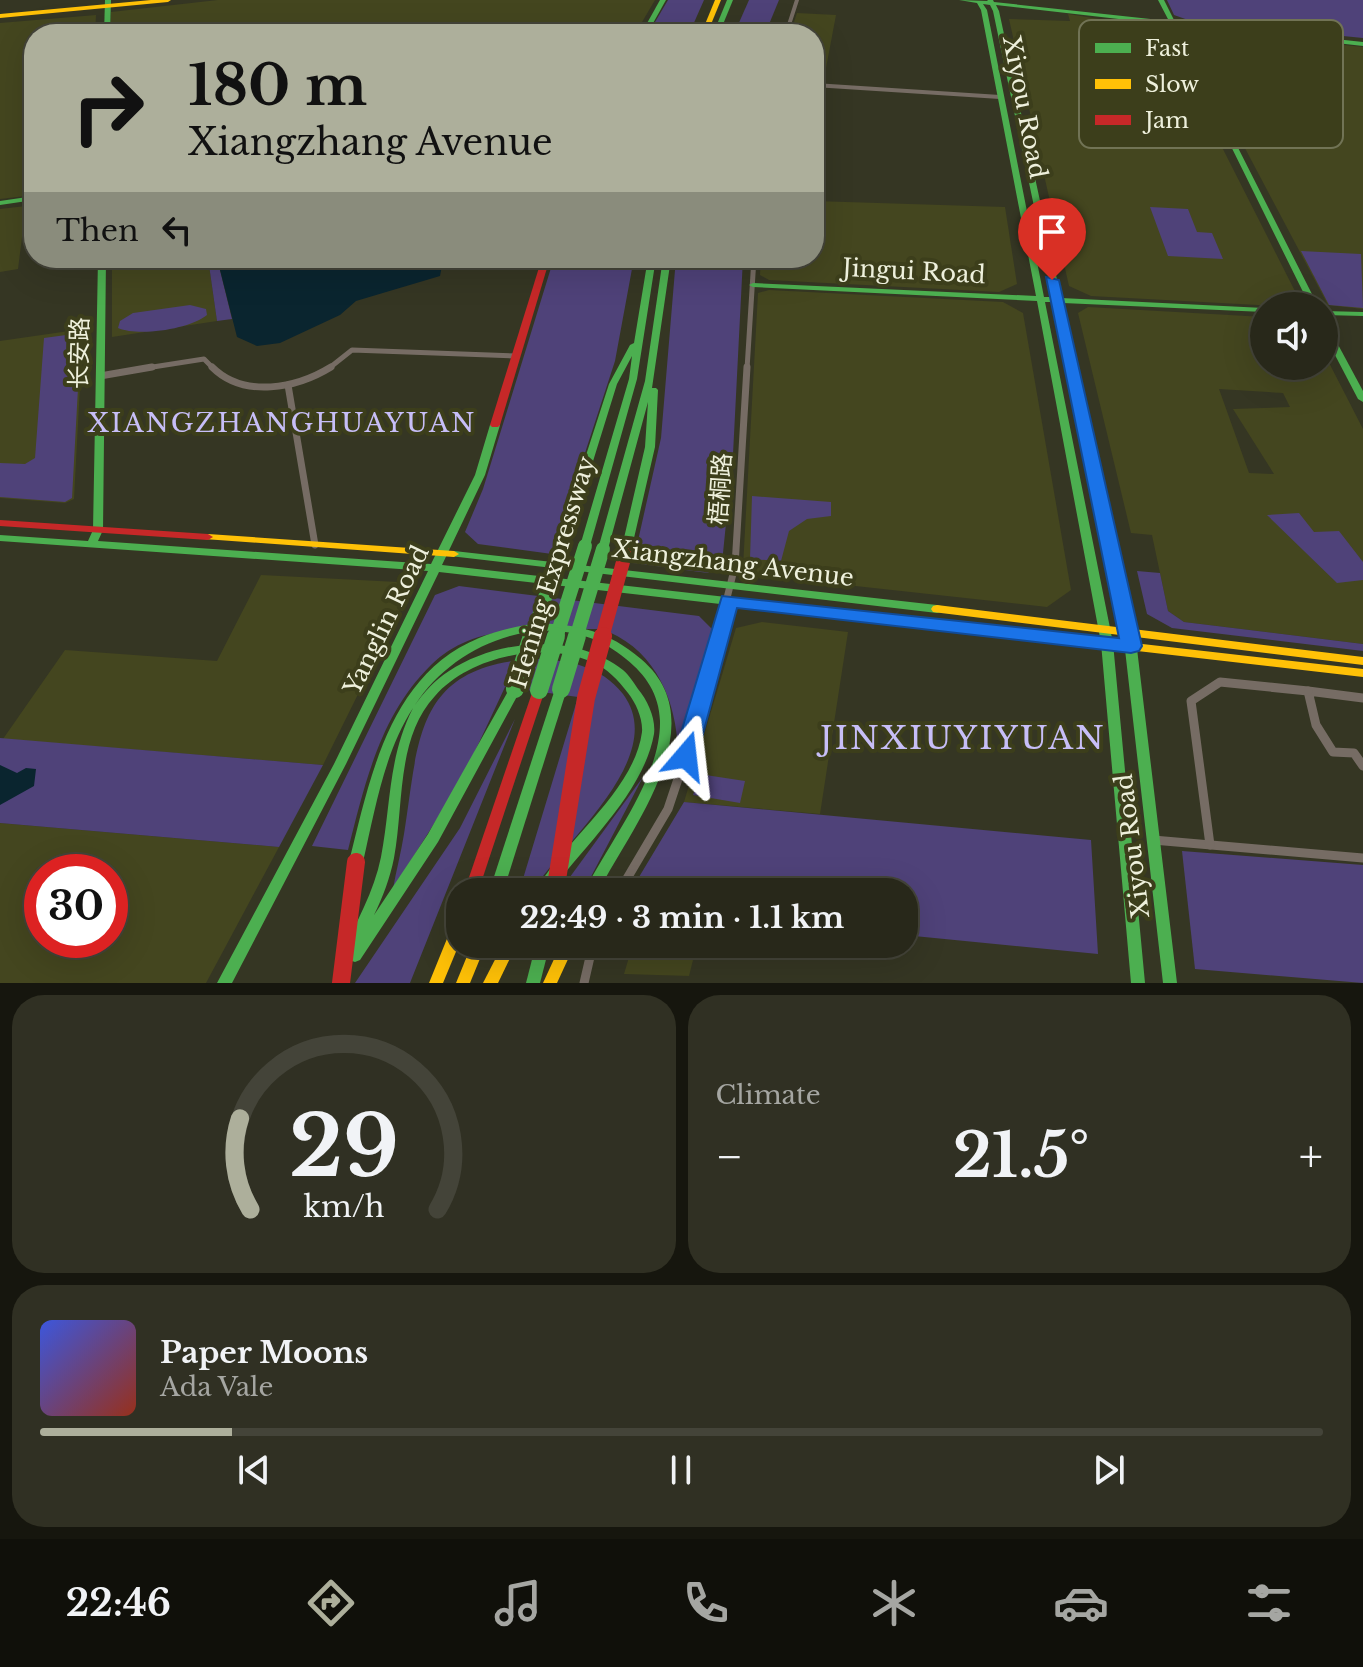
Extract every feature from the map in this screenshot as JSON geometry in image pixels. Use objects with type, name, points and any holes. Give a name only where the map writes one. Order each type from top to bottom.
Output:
[{"type":"main road","points":[[0,14],[134,0]]},
{"type":"main road","points":[[108,3],[168,0]]},
{"type":"main road","points":[[650,24],[663,0]]},
{"type":"main road","points":[[708,24],[718,0]]},
{"type":"main road","points":[[720,24],[730,0]]},
{"type":"main road","points":[[960,0],[1142,20]]},
{"type":"main road","points":[[1159,0],[1168,20]]},
{"type":"main road","points":[[107,24],[108,3]]},
{"type":"main road","name":"Xiyou Road","points":[[997,4],[1000,97],[1105,636],[1138,983]]},
{"type":"main road","name":"Xiyou Road","points":[[997,4],[1056,300],[1130,639],[1170,983]]},
{"type":"main road","points":[[1343,41],[1363,43]]},
{"type":"main road","points":[[1233,148],[1307,292]]},
{"type":"main road","points":[[0,203],[24,199]]},
{"type":"main road","name":"长安路","points":[[92,544],[98,530],[102,268]]},
{"type":"main road","name":"Yanglin Road","points":[[224,983],[438,568],[480,475],[543,268]]},
{"type":"main road","name":"Hening Expressway","points":[[476,878],[585,546],[633,379],[650,268]]},
{"type":"main road","name":"Hening Expressway","points":[[500,878],[603,549],[649,381],[666,268]]},
{"type":"main road","name":"Jingui Road","points":[[753,285],[1250,309]]},
{"type":"main road","points":[[1338,313],[1363,314]]},
{"type":"main road","points":[[337,983],[433,838],[515,689],[613,384],[640,334]]},
{"type":"main road","points":[[557,878],[586,698],[626,551],[650,447],[656,336]]},
{"type":"main road","points":[[1338,352],[1363,399]]},
{"type":"main road","name":"Xiangzhang Avenue","points":[[0,523],[443,553],[733,584],[1130,639],[1363,661]]},
{"type":"main road","name":"Xiangzhang Avenue","points":[[0,538],[438,568],[729,601],[1105,636]]},
{"type":"main road","points":[[337,983],[356,862],[394,732],[413,698],[434,673],[464,650],[527,630],[581,628],[618,644],[638,660],[661,689],[666,709],[665,733],[654,779],[599,878]]},
{"type":"main road","name":"Xiangzhang Avenue","points":[[1130,639],[1363,673]]},
{"type":"main road","points":[[337,983],[373,902],[387,861],[405,740],[419,707],[434,687],[466,665],[508,650],[538,649],[589,655],[619,673],[639,695],[648,730],[633,772],[553,878]]},
{"type":"main road","points":[[436,983],[446,958]]},
{"type":"main road","points":[[463,983],[473,958]]},
{"type":"main road","points":[[490,983],[503,958]]},
{"type":"main road","points":[[533,983],[539,958]]},
{"type":"main road","points":[[550,983],[562,958]]},
{"type":"street","points":[[789,24],[797,0]]},
{"type":"street","points":[[824,86],[1000,97]]},
{"type":"street","name":"梧桐路","points":[[627,878],[668,809],[694,731],[733,584],[754,268]]},
{"type":"street","points":[[100,376],[204,359],[214,373],[233,382],[288,385],[328,372],[352,350],[517,356]]},
{"type":"street","points":[[288,385],[315,545]]},
{"type":"street","points":[[1210,845],[1191,701],[1220,682],[1363,698]]},
{"type":"street","points":[[1308,691],[1316,725],[1333,752],[1354,753],[1363,766]]},
{"type":"street","points":[[1153,840],[1363,858]]},
{"type":"street","points":[[584,983],[590,958]]},
{"type":"shaded area","points":[[218,0],[655,0],[641,24],[110,24],[111,12]]},
{"type":"shaded area","points":[[668,0],[704,0],[693,24],[654,24]]},
{"type":"shaded area","points":[[749,0],[779,0],[769,24],[738,24]]},
{"type":"shaded area","points":[[1167,0],[1363,0],[1363,38],[1343,36],[1343,20],[1188,20],[1174,15]]},
{"type":"shaded area","points":[[797,13],[836,15],[824,79],[824,24],[793,24]]},
{"type":"shaded area","points":[[1068,14],[1106,20],[1079,20],[1079,148],[1222,148],[1295,292],[1250,292],[1250,305],[1091,296],[1069,286],[1009,19],[1070,21]]},
{"type":"shaded area","points":[[96,15],[96,24],[24,24],[24,196],[0,199],[0,23]]},
{"type":"shaded area","points":[[1343,45],[1363,47],[1363,309],[1338,306],[1338,292],[1321,292],[1245,148],[1343,148]]},
{"type":"shaded area","points":[[824,201],[1005,207],[1017,284],[999,292],[769,280],[760,275],[760,268],[824,268]]},
{"type":"shaded area","points":[[24,206],[18,269],[0,272],[0,209]]},
{"type":"shaded area","points":[[1150,207],[1188,209],[1197,232],[1212,233],[1223,259],[1168,256]]},
{"type":"shaded area","points":[[1301,251],[1361,254],[1363,308],[1338,306],[1338,292],[1322,292]]},
{"type":"shaded area","points":[[112,268],[209,268],[217,321],[112,337]]},
{"type":"shaded area","points":[[209,268],[219,268],[232,319],[217,321]]},
{"type":"shaded area","points":[[551,268],[632,268],[615,361],[552,554],[478,544],[465,532],[483,489]]},
{"type":"shaded area","points":[[675,268],[742,268],[733,454],[722,563],[708,573],[633,563],[661,438]]},
{"type":"shaded area","points":[[769,290],[1003,302],[1023,313],[1071,590],[1047,607],[764,576],[743,567],[758,293]]},
{"type":"shaded area","points":[[190,305],[206,309],[207,315],[189,324],[164,330],[138,332],[118,328],[120,321],[133,313]]},
{"type":"shaded area","points":[[1088,307],[1250,316],[1250,380],[1338,380],[1363,429],[1363,644],[1184,622],[1168,611],[1152,535],[1131,533],[1078,313]],"holes":[[[1219,389],[1283,393],[1290,407],[1233,409],[1274,474],[1249,473]]]},
{"type":"shaded area","points":[[83,329],[74,499],[65,503],[0,498],[0,341]]},
{"type":"shaded area","points":[[81,333],[72,498],[65,502],[0,497],[0,463],[25,464],[35,458],[44,338]]},
{"type":"shaded area","points":[[752,496],[831,502],[831,516],[807,519],[789,531],[781,561],[750,559]]},
{"type":"shaded area","points":[[1299,513],[1314,532],[1339,531],[1363,562],[1363,580],[1337,583],[1267,515]]},
{"type":"shaded area","points":[[1137,571],[1160,573],[1168,611],[1184,622],[1363,644],[1363,651],[1172,628],[1147,614]]},
{"type":"shaded area","points":[[261,575],[398,582],[409,591],[323,765],[3,739],[65,650],[217,661]]},
{"type":"shaded area","points":[[459,586],[699,616],[712,629],[678,750],[673,714],[661,681],[640,653],[626,641],[597,629],[498,632],[462,643],[431,665],[413,685],[377,751],[348,850],[312,846],[435,595]]},
{"type":"shaded area","points":[[762,622],[848,632],[820,814],[684,802],[736,628]]},
{"type":"shaded area","points":[[535,659],[560,661],[584,666],[614,684],[623,694],[634,719],[633,744],[623,771],[607,798],[542,878],[523,878],[578,697],[505,687],[462,779],[393,889],[420,739],[430,714],[444,692],[466,676],[495,664]]},
{"type":"shaded area","points":[[515,719],[452,878],[446,878],[446,892],[410,983],[355,983],[460,828]]},
{"type":"shaded area","points":[[0,738],[323,765],[279,847],[0,823]]},
{"type":"shaded area","points":[[699,774],[745,781],[740,803],[693,795]]},
{"type":"shaded area","points":[[643,777],[590,878],[569,878]]},
{"type":"shaded area","points":[[684,802],[1091,840],[1098,954],[918,936],[918,878],[638,878]]},
{"type":"shaded area","points":[[0,823],[279,847],[206,983],[0,983]]},
{"type":"shaded area","points":[[1182,851],[1363,865],[1363,983],[1195,969]]},
{"type":"shaded area","points":[[629,958],[694,958],[689,976],[624,974]]},
{"type":"water","points":[[220,268],[442,268],[440,276],[356,301],[340,315],[280,343],[257,346],[237,337]]},
{"type":"water","points":[[0,765],[17,773],[26,768],[36,769],[34,786],[0,805]]},
{"type":"traffic: fast","points":[[107,24],[108,0]]},
{"type":"traffic: fast","points":[[650,24],[663,0]]},
{"type":"traffic: fast","points":[[720,24],[730,0]]},
{"type":"traffic: fast","points":[[962,0],[1144,20]]},
{"type":"traffic: fast","points":[[978,0],[984,10],[1107,643],[1138,983]]},
{"type":"traffic: fast","points":[[990,0],[996,11],[1129,632],[1170,983]]},
{"type":"traffic: fast","points":[[1161,0],[1171,20]]},
{"type":"traffic: fast","points":[[1343,42],[1363,44]]},
{"type":"traffic: fast","points":[[1235,148],[1307,292]]},
{"type":"traffic: fast","points":[[0,203],[24,199]]},
{"type":"traffic: fast","points":[[92,544],[98,530],[102,268]]},
{"type":"traffic: fast","points":[[585,546],[633,379],[650,268]]},
{"type":"traffic: fast","points":[[603,549],[649,381],[666,268]]},
{"type":"traffic: fast","points":[[753,285],[1250,309]]},
{"type":"traffic: fast","points":[[1338,313],[1363,314]]},
{"type":"traffic: fast","points":[[562,545],[613,384],[634,345]]},
{"type":"traffic: fast","points":[[1338,352],[1363,399]]},
{"type":"traffic: fast","points":[[626,551],[650,447],[653,390]]},
{"type":"traffic: fast","points":[[224,983],[340,764],[480,475],[495,425]]},
{"type":"traffic: fast","points":[[0,538],[438,568],[1037,636]]},
{"type":"traffic: fast","points":[[515,689],[562,545]]},
{"type":"traffic: fast","points":[[539,690],[585,546]]},
{"type":"traffic: fast","points":[[561,689],[603,549]]},
{"type":"traffic: fast","points":[[454,554],[937,609]]},
{"type":"traffic: fast","points":[[356,862],[382,761],[403,714],[434,673],[482,641],[510,631],[538,627],[567,628],[594,635],[620,647],[642,666],[660,693],[666,717],[656,770],[598,878]]},
{"type":"traffic: fast","points":[[348,954],[384,872],[402,750],[418,710],[431,692],[452,674],[508,652],[539,648],[569,651],[597,659],[621,675],[638,697],[648,728],[643,752],[620,794],[553,878]]},
{"type":"traffic: fast","points":[[355,956],[433,838],[515,689]]},
{"type":"traffic: fast","points":[[500,878],[561,689]]},
{"type":"traffic: fast","points":[[533,983],[539,958]]},
{"type":"traffic: slow","points":[[0,16],[168,0]]},
{"type":"traffic: slow","points":[[708,24],[718,0]]},
{"type":"traffic: slow","points":[[208,537],[454,554]]},
{"type":"traffic: slow","points":[[937,609],[1363,661]]},
{"type":"traffic: slow","points":[[1037,636],[1363,673]]},
{"type":"traffic: slow","points":[[436,983],[446,958]]},
{"type":"traffic: slow","points":[[463,983],[473,958]]},
{"type":"traffic: slow","points":[[490,983],[503,958]]},
{"type":"traffic: slow","points":[[550,983],[562,958]]},
{"type":"traffic: jam","points":[[495,425],[543,268]]},
{"type":"traffic: jam","points":[[0,523],[208,537]]},
{"type":"traffic: jam","points":[[557,878],[586,698],[626,551]]},
{"type":"traffic: jam","points":[[476,878],[539,690]]},
{"type":"traffic: jam","points":[[341,983],[356,862]]},
{"type":"district","name":"XIANGZHANGHUAYUAN","points":[[282,423]]},
{"type":"district","name":"JINXIUYIYUAN","points":[[963,738]]},
{"type":"route","points":[[686,756],[729,601],[1131,646],[1052,280]]}]
